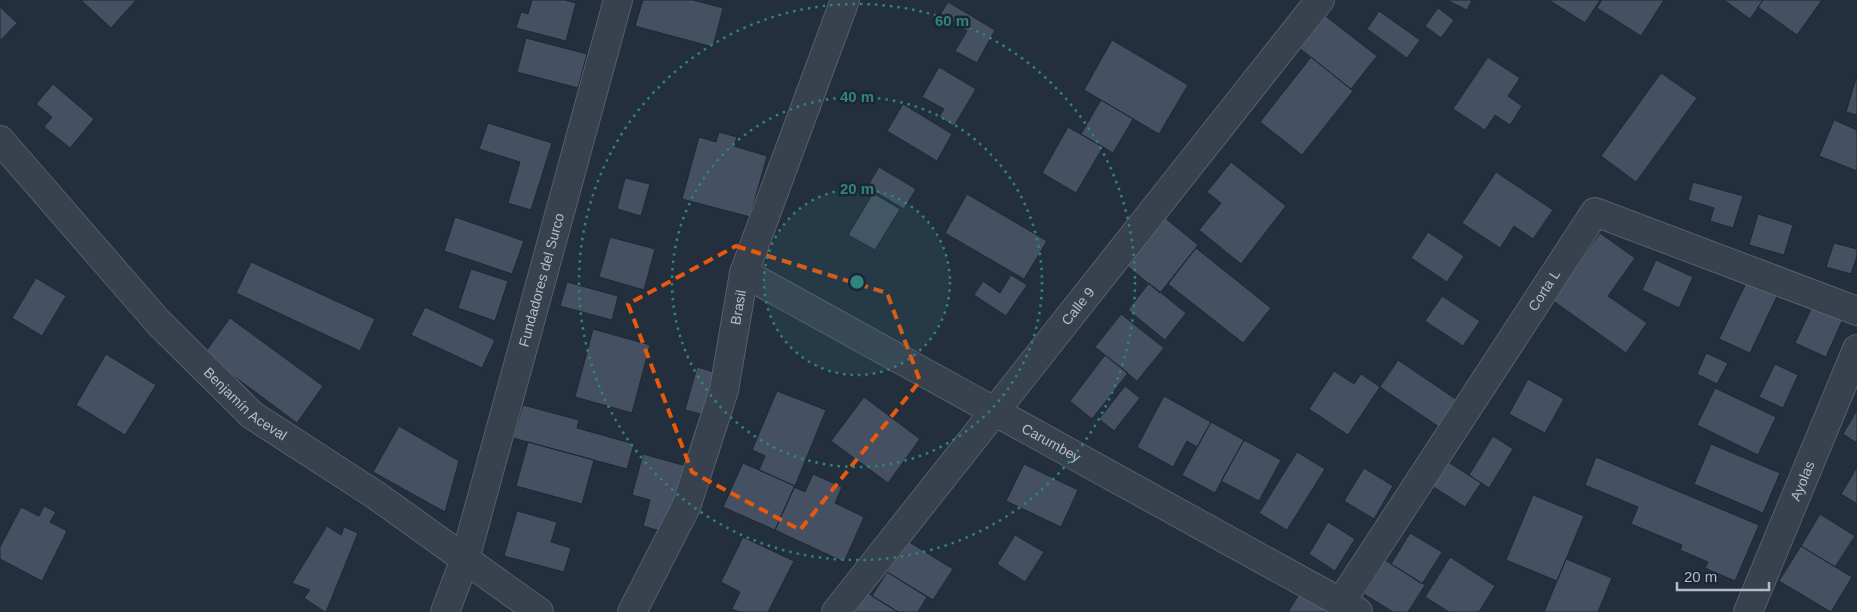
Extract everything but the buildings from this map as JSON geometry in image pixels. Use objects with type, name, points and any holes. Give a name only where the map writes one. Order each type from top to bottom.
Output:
[{"type":"street","name":"Fundadores del Surco","points":[[445,612],[465,559],[618,0]]},
{"type":"street","name":"Brasil","points":[[632,612],[686,507],[724,390],[744,272],[845,0]]},
{"type":"street","name":"Calle 9","points":[[836,612],[1320,0]]},
{"type":"street","name":"Benjamín Aceval","points":[[0,140],[159,323],[252,415],[374,494],[540,612]]},
{"type":"street","name":"Corta L","points":[[1350,607],[1595,212],[1857,312]]},
{"type":"street","name":"Carumbey","points":[[744,272],[1350,607]]},
{"type":"street","name":"Ayolas","points":[[1748,612],[1857,349]]},
{"type":"highlighted area","points":[[736,246],[887,293],[920,381],[800,530],[692,472],[628,304]]}]
